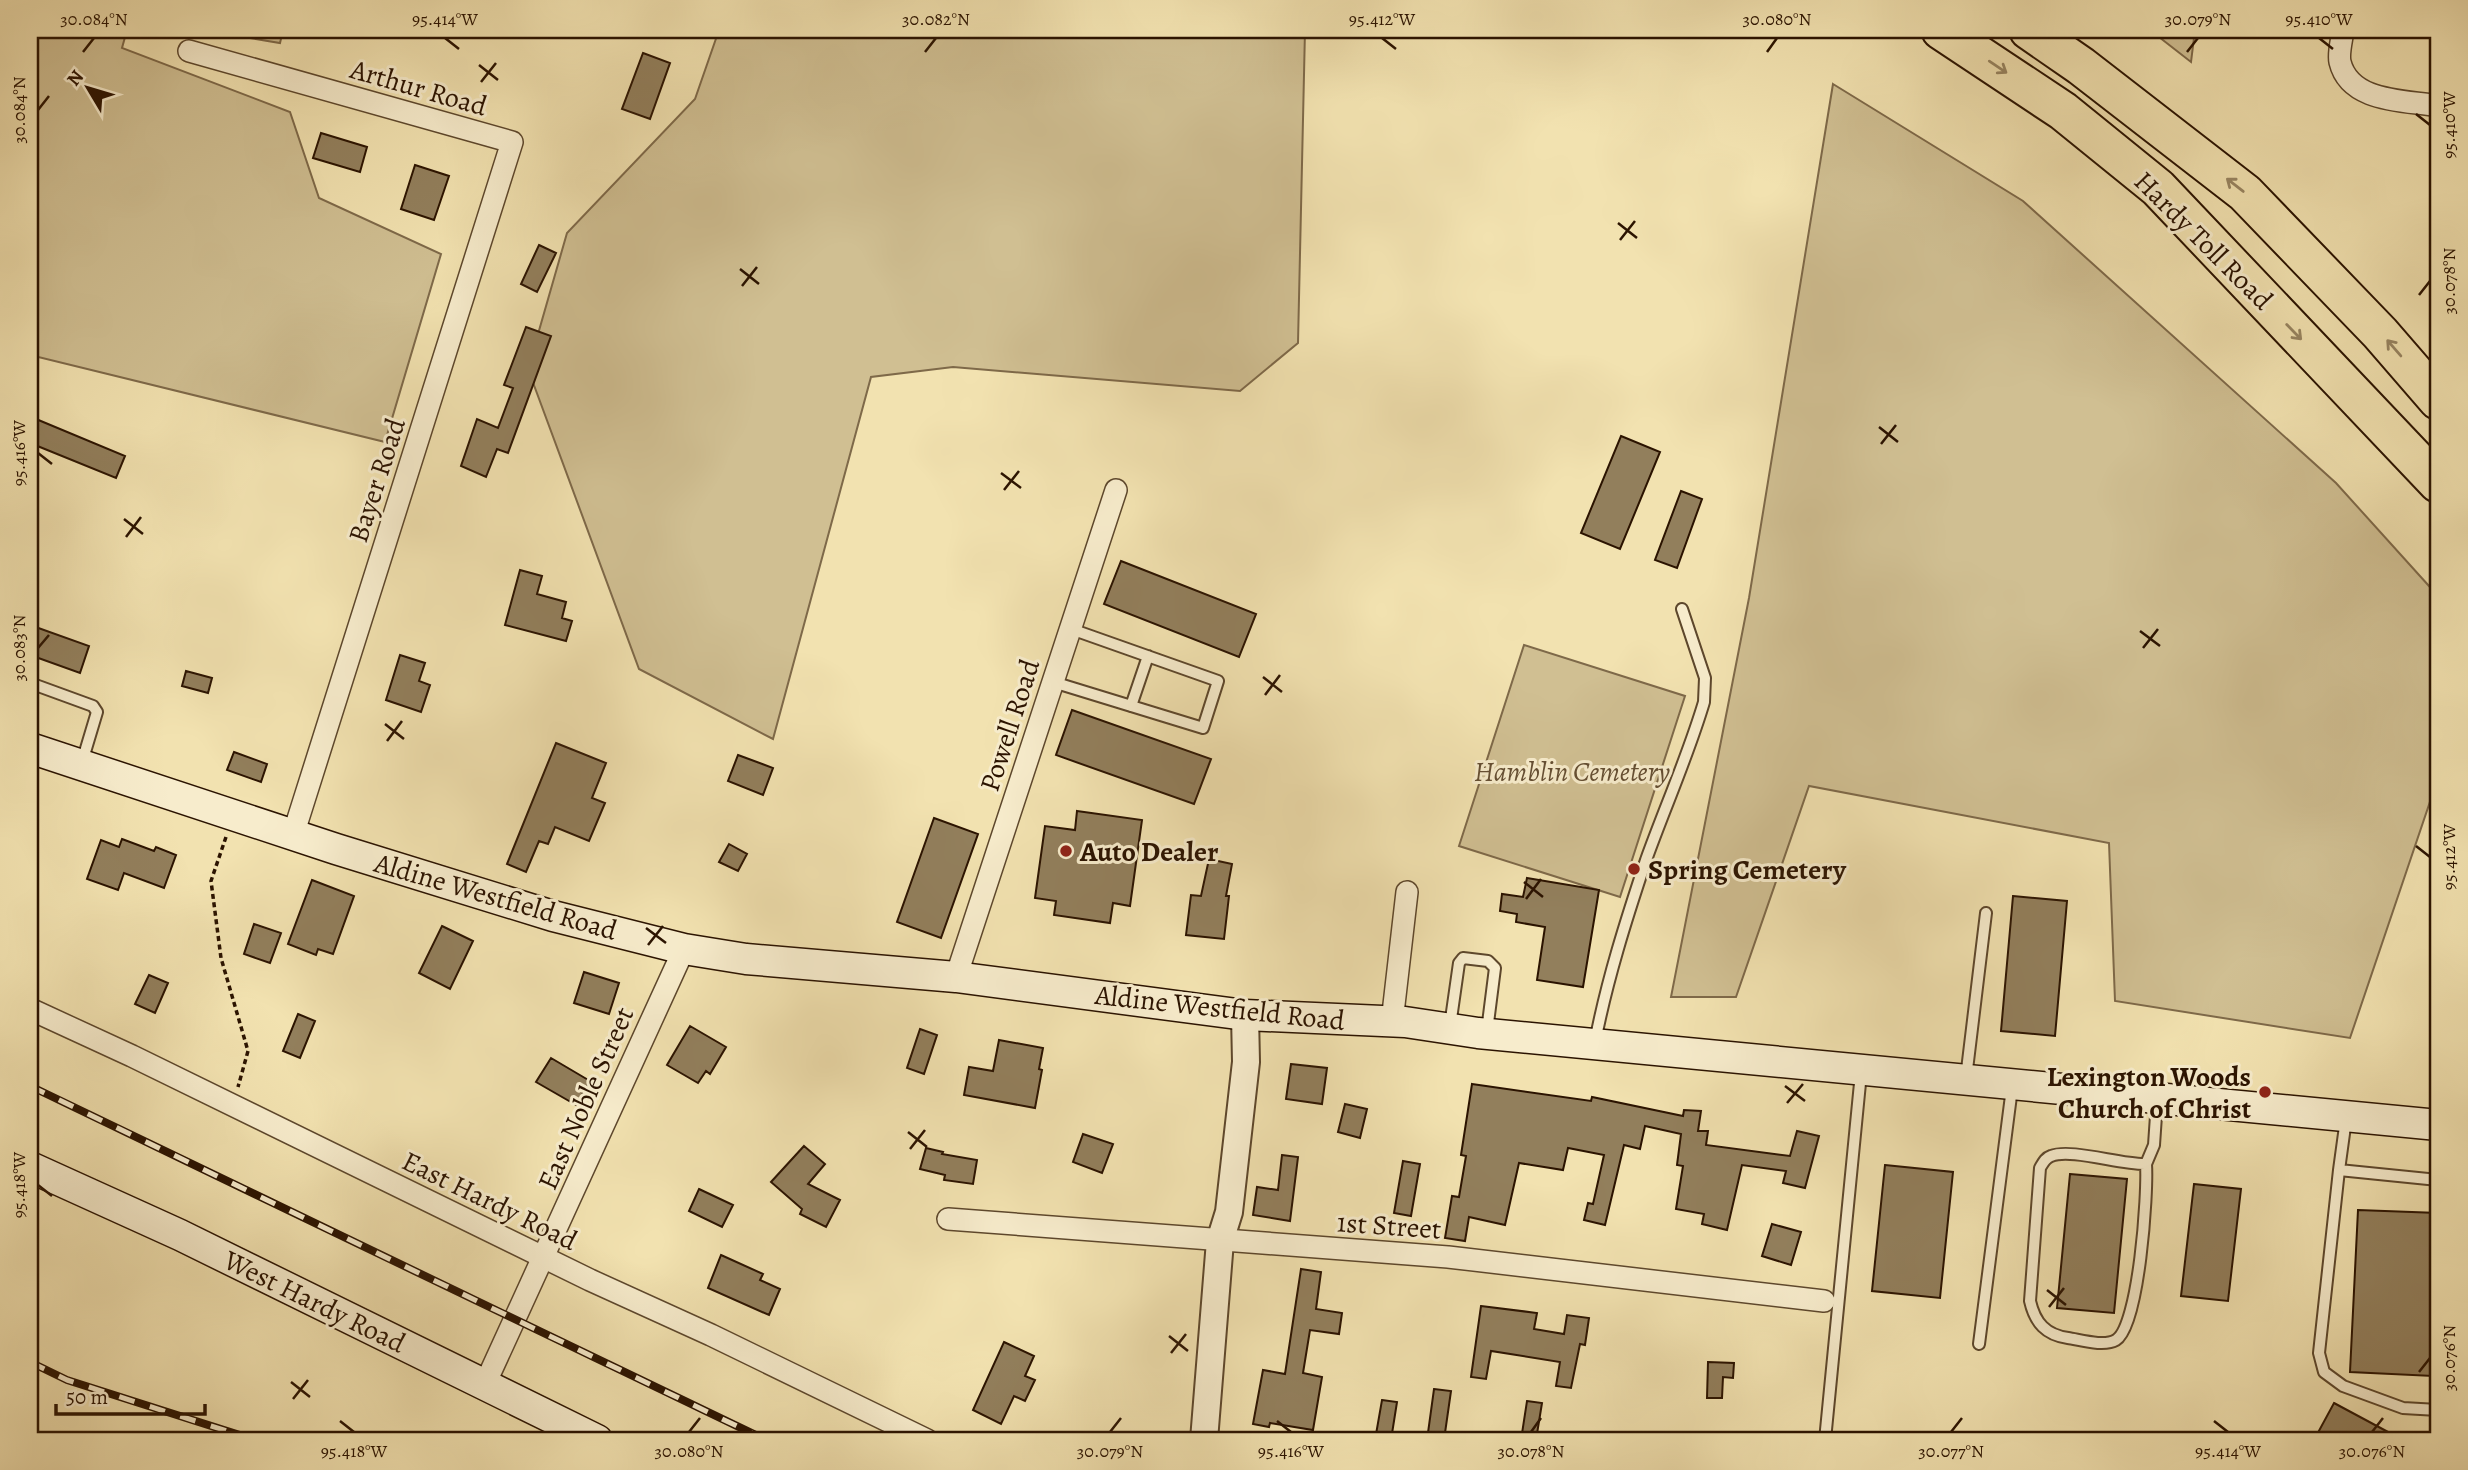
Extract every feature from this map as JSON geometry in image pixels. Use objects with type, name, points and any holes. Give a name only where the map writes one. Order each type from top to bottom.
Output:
[{"type":"highway","name":"Hardy Toll Road","points":[[1941,30],[2063,111],[2158,188],[2426,470]]},
{"type":"highway","name":"Hardy Toll Road","points":[[2029,30],[2081,66],[2245,193],[2380,333],[2438,400]]},
{"type":"main road","name":"Aldine Westfield Road","points":[[30,748],[293,835],[553,916],[684,949],[746,959],[956,977],[1245,1014],[1392,1022],[1594,1045],[2438,1125]]},
{"type":"main road","name":"West Hardy Road","points":[[30,1167],[180,1235],[597,1440]]},
{"type":"street","points":[[2343,30],[2340,61],[2348,81],[2365,93],[2438,106]]},
{"type":"street","name":"Arthur Road","points":[[189,51],[512,142]]},
{"type":"street","name":"Bayer Road","points":[[293,835],[512,142]]},
{"type":"street","name":"Powell Road","points":[[956,977],[1116,490]]},
{"type":"street","points":[[1392,1022],[1407,892]]},
{"type":"street","name":"East Noble Street","points":[[485,1384],[684,949]]},
{"type":"street","name":"East Hardy Road","points":[[30,1009],[927,1440]]},
{"type":"street","points":[[1204,1440],[1220,1241],[1215,1210],[1234,1060],[1245,1014]]},
{"type":"street","name":"1st Street","points":[[948,1219],[1448,1257],[1824,1301]]},
{"type":"lane","points":[[1594,1045],[1605,990],[1619,944],[1704,702],[1705,678],[1682,609]]},
{"type":"lane","points":[[1053,682],[1203,728],[1218,681],[1070,629]]},
{"type":"lane","points":[[1131,706],[1148,656]]},
{"type":"lane","points":[[30,682],[93,706],[97,712],[82,765]]},
{"type":"lane","points":[[1966,1080],[1986,913]]},
{"type":"lane","points":[[1450,1029],[1459,963],[1464,958],[1488,961],[1495,968],[1486,1034]]},
{"type":"lane","points":[[1825,1440],[1861,1070]]},
{"type":"lane","points":[[1979,1344],[2013,1085]]},
{"type":"lane","points":[[2146,1164],[2133,1165],[2069,1154],[2047,1158],[2040,1168],[2030,1301],[2036,1320],[2051,1334],[2063,1338],[2111,1342],[2117,1339],[2127,1326],[2146,1209],[2146,1164],[2154,1145],[2157,1098]]},
{"type":"lane","points":[[2346,1116],[2319,1353],[2324,1372],[2343,1386],[2403,1408],[2438,1410]]},
{"type":"lane","points":[[2339,1170],[2438,1180]]},
{"type":"path","points":[[232,1105],[248,1051],[221,957],[211,881],[233,815]]},
{"type":"green space","points":[[30,30],[127,30],[122,48],[290,112],[319,198],[441,254],[385,442],[30,355]]},
{"type":"green space","points":[[202,30],[283,30],[280,43]]},
{"type":"green space","points":[[719,30],[1305,30],[1298,343],[1240,391],[953,367],[871,377],[773,739],[639,669],[528,369],[567,233],[695,99]]},
{"type":"green space","points":[[2150,30],[2195,30],[2191,62]]},
{"type":"green space","points":[[1833,84],[2023,201],[2336,483],[2438,596],[2438,778],[2350,1038],[2115,1001],[2109,843],[1809,786],[1736,997],[1671,997],[1749,598]]},
{"type":"green space","name":"Hamblin Cemetery","points":[[1524,645],[1685,696],[1620,897],[1459,846]]},
{"type":"building","points":[[643,53],[670,63],[650,119],[622,109]]},
{"type":"building","points":[[321,133],[367,147],[360,172],[313,158]]},
{"type":"building","points":[[415,165],[449,176],[434,220],[401,209]]},
{"type":"building","points":[[539,245],[556,253],[537,292],[521,284]]},
{"type":"building","points":[[526,327],[551,336],[508,453],[497,449],[486,477],[461,466],[477,419],[498,428],[513,388],[504,385]]},
{"type":"building","points":[[36,419],[125,456],[116,478],[30,443],[30,434]]},
{"type":"building","points":[[1621,436],[1660,452],[1620,549],[1581,533]]},
{"type":"building","points":[[1681,491],[1702,499],[1677,568],[1655,560]]},
{"type":"building","points":[[1121,561],[1256,614],[1239,657],[1104,604]]},
{"type":"building","points":[[520,570],[542,576],[537,594],[566,602],[562,618],[572,621],[566,641],[505,625]]},
{"type":"building","points":[[30,625],[89,646],[80,673],[30,655]]},
{"type":"building","points":[[400,655],[425,663],[419,681],[430,685],[421,712],[386,700]]},
{"type":"building","points":[[186,671],[212,678],[208,693],[182,686]]},
{"type":"building","points":[[1072,710],[1211,759],[1194,804],[1056,755]]},
{"type":"building","points":[[556,743],[606,763],[592,798],[605,803],[589,841],[555,827],[548,844],[539,841],[526,872],[507,864]]},
{"type":"building","points":[[234,752],[267,764],[261,782],[227,770]]},
{"type":"building","points":[[738,755],[773,768],[763,795],[728,781]]},
{"type":"building","points":[[1077,811],[1142,820],[1130,906],[1113,903],[1110,923],[1054,915],[1056,901],[1035,898],[1045,826],[1075,830]]},
{"type":"building","points":[[934,818],[978,834],[941,938],[897,922]]},
{"type":"building","points":[[122,839],[154,851],[156,847],[176,855],[164,888],[124,873],[118,890],[87,879],[101,840],[119,847]]},
{"type":"building","points":[[729,844],[747,854],[738,871],[719,862]]},
{"type":"building","points":[[1209,859],[1232,864],[1226,896],[1229,896],[1224,939],[1186,935],[1191,895],[1201,896]]},
{"type":"building","points":[[1527,878],[1599,890],[1583,987],[1537,980],[1545,927],[1516,922],[1517,914],[1500,911],[1502,894],[1523,897]]},
{"type":"building","points":[[312,880],[354,896],[333,954],[318,949],[316,955],[288,944]]},
{"type":"building","points":[[2013,896],[2067,901],[2055,1036],[2001,1031]]},
{"type":"building","points":[[254,924],[281,933],[270,963],[244,954]]},
{"type":"building","points":[[442,926],[473,941],[450,989],[419,973]]},
{"type":"building","points":[[584,972],[619,983],[609,1014],[574,1003]]},
{"type":"building","points":[[149,975],[168,983],[155,1013],[135,1004]]},
{"type":"building","points":[[298,1014],[315,1021],[300,1058],[283,1051]]},
{"type":"building","points":[[690,1026],[726,1047],[710,1074],[706,1071],[698,1083],[667,1065]]},
{"type":"building","points":[[920,1029],[937,1035],[924,1074],[907,1068]]},
{"type":"building","points":[[999,1040],[1043,1048],[1035,1108],[964,1095],[969,1067],[993,1071]]},
{"type":"building","points":[[551,1058],[590,1081],[576,1105],[536,1082]]},
{"type":"building","points":[[1291,1064],[1327,1068],[1322,1104],[1286,1099]]},
{"type":"building","points":[[1472,1084],[1591,1101],[1592,1097],[1683,1116],[1684,1110],[1701,1111],[1698,1131],[1708,1131],[1706,1145],[1790,1156],[1797,1131],[1819,1136],[1805,1188],[1783,1183],[1786,1171],[1742,1165],[1727,1230],[1702,1224],[1704,1214],[1676,1209],[1683,1166],[1677,1165],[1681,1134],[1645,1126],[1640,1149],[1624,1145],[1605,1225],[1584,1220],[1588,1203],[1593,1204],[1604,1155],[1568,1148],[1563,1170],[1519,1163],[1505,1225],[1469,1217],[1465,1241],[1445,1238],[1452,1196],[1459,1197],[1466,1156],[1461,1155]]},
{"type":"building","points":[[1345,1104],[1367,1109],[1360,1138],[1338,1132]]},
{"type":"building","points":[[1083,1134],[1113,1144],[1102,1173],[1073,1162]]},
{"type":"building","points":[[804,1146],[825,1164],[808,1184],[840,1200],[826,1227],[800,1214],[802,1209],[771,1182]]},
{"type":"building","points":[[926,1148],[943,1152],[942,1154],[977,1160],[973,1184],[944,1180],[945,1175],[920,1169]]},
{"type":"building","points":[[1282,1155],[1298,1157],[1290,1221],[1253,1215],[1257,1187],[1278,1190]]},
{"type":"building","points":[[1403,1161],[1420,1164],[1411,1216],[1394,1213]]},
{"type":"building","points":[[1885,1165],[1953,1172],[1940,1298],[1872,1291]]},
{"type":"building","points":[[2070,1174],[2127,1179],[2114,1313],[2057,1308]]},
{"type":"building","points":[[2194,1184],[2241,1189],[2228,1301],[2181,1296]]},
{"type":"building","points":[[699,1189],[733,1205],[722,1227],[689,1211]]},
{"type":"building","points":[[2358,1210],[2438,1213],[2433,1376],[2350,1372]]},
{"type":"building","points":[[1772,1224],[1801,1232],[1791,1265],[1762,1256]]},
{"type":"building","points":[[721,1255],[763,1274],[760,1280],[780,1289],[769,1315],[708,1288]]},
{"type":"building","points":[[1301,1269],[1321,1272],[1316,1309],[1342,1313],[1339,1334],[1310,1330],[1303,1373],[1322,1377],[1313,1430],[1270,1423],[1269,1427],[1253,1424],[1263,1370],[1285,1374]]},
{"type":"building","points":[[1481,1306],[1537,1313],[1534,1329],[1564,1334],[1567,1315],[1589,1318],[1585,1345],[1580,1344],[1571,1388],[1556,1386],[1560,1362],[1491,1351],[1486,1379],[1471,1377]]},
{"type":"building","points":[[1004,1342],[1034,1356],[1025,1376],[1035,1380],[1025,1401],[1014,1396],[1001,1424],[973,1410]]},
{"type":"building","points":[[1708,1362],[1734,1363],[1733,1378],[1723,1377],[1722,1398],[1707,1398]]},
{"type":"building","points":[[1434,1389],[1451,1391],[1444,1440],[1427,1440]]},
{"type":"building","points":[[1382,1400],[1397,1402],[1391,1440],[1375,1440]]},
{"type":"building","points":[[1527,1401],[1542,1403],[1536,1440],[1521,1440]]},
{"type":"building","points":[[2334,1403],[2403,1440],[2314,1440]]},
{"type":"railway","points":[[30,1086],[766,1440]]},
{"type":"railway","points":[[30,1362],[67,1380],[255,1440]]},
{"type":"place","name":"Auto Dealer","points":[[1066,851]]},
{"type":"place","name":"Spring Cemetery","points":[[1634,869]]},
{"type":"place","name":"Lexington Woods Church of Christ","points":[[2265,1092]]}]
